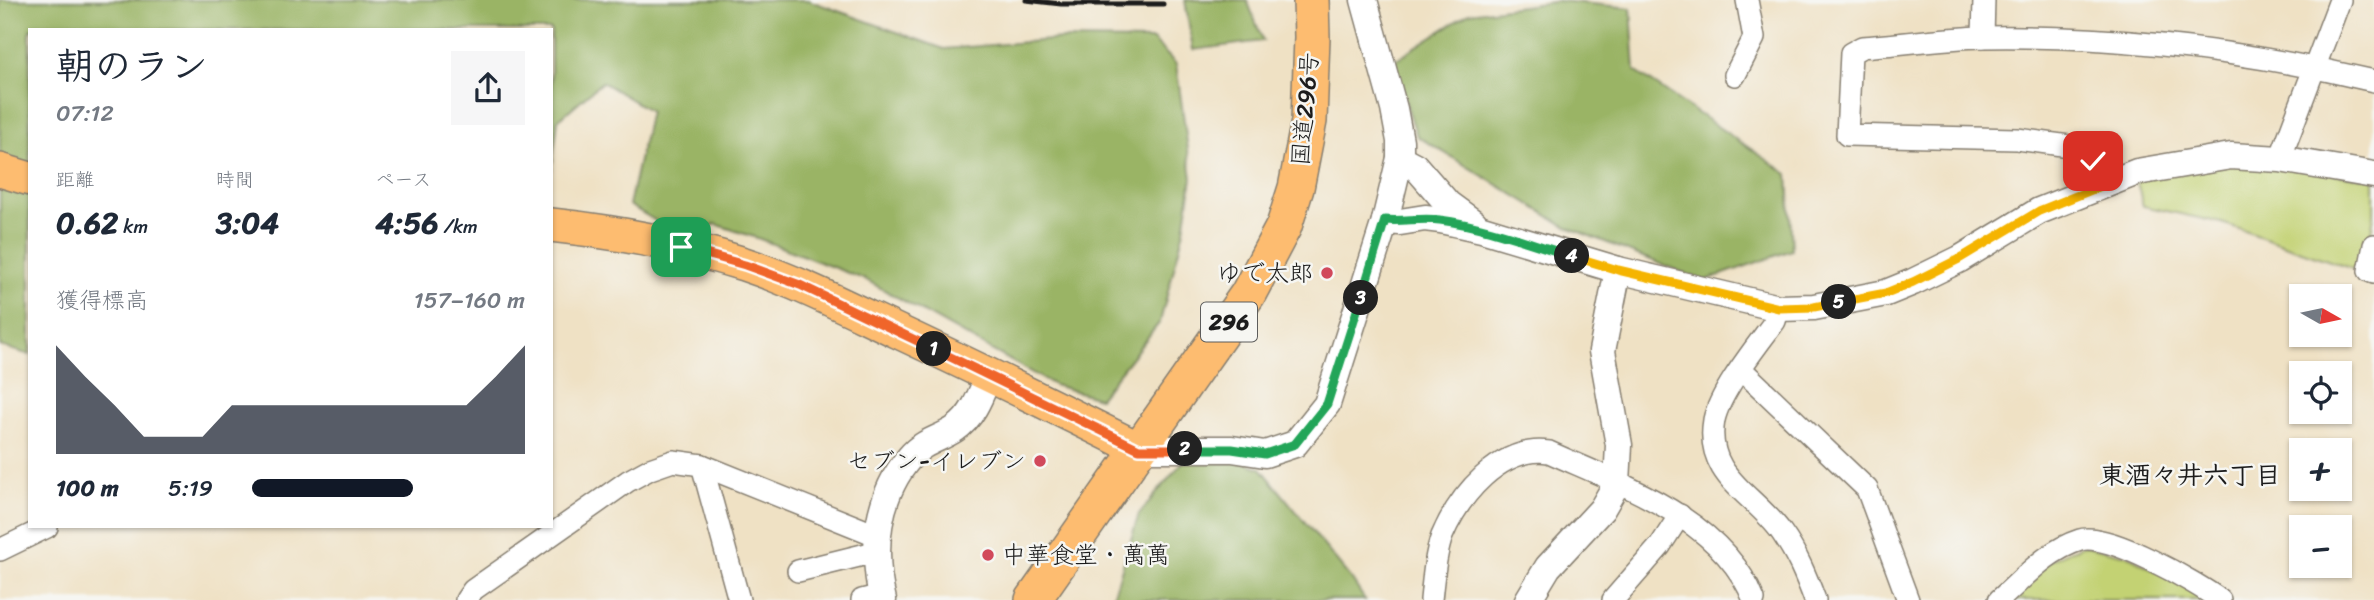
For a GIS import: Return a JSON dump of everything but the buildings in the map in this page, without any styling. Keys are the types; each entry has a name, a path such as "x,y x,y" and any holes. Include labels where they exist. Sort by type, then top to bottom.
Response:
{"highway":[{"name":"国道296号","path":"1033,600 1248,294 1284,226 1296,188 1309,121 1311,0"}],"main road":[{"path":"0,170 28,178"},
{"path":"553,225 618,232 745,265 800,285 1139,449"}],"street":[{"path":"1139,449 1232,449 1265,454 1295,444 1327,404 1385,220 1400,158 1394,108 1364,0"},
{"path":"1735,75 1754,38 1747,0"},
{"path":"1983,37 1984,0"},
{"path":"2280,159 2340,0"},
{"path":"2101,186 2093,161 2084,148 2017,139 1847,135 1852,53 1862,47 1983,37 2115,40 2315,67 2374,81"},
{"path":"1385,220 1400,222 1424,218 1482,229 1618,270 1779,308 1814,307 1895,289 1959,259 2039,211 2137,172 2231,156 2280,159 2374,175"},
{"path":"1400,158 1415,166 1448,204 1482,229"},
{"path":"2374,245 2369,271 2374,273"},
{"path":"1528,600 1548,567 1602,509 1617,483 1619,445 1602,351 1618,270"},
{"path":"1779,308 1775,321 1723,396 1714,420 1713,443 1716,461 1781,531 1801,563 1815,600"},
{"path":"1741,369 1867,489 1908,600"},
{"path":"875,598 876,543 883,510 894,482 909,457 923,445 955,429 969,416 989,375"},
{"path":"1431,600 1441,538 1459,505 1480,479 1508,460 1535,450 1549,452 1680,514 1719,546 1748,597"},
{"path":"466,600 473,590 628,481 673,461 702,465 876,543"},
{"path":"702,465 739,600"},
{"path":"1613,600 1660,546 1680,514"},
{"path":"0,550 45,528"},
{"path":"2002,599 2047,555 2083,539 2130,549 2220,600"},
{"path":"798,571 876,543"}],"green space":[{"path":"0,0 808,0 944,49 1063,39 1153,40 1176,64 1192,178 1184,230 1160,322 1099,398 1054,385 866,280 715,224 693,243 629,205 650,111 602,82 558,120 553,156 553,28 28,28 28,354 0,346"},
{"path":"1185,0 1247,0 1263,41 1193,50"},
{"path":"1561,1 1631,8 1635,71 1788,174 1792,250 1704,281 1567,227 1417,136 1392,62 1469,13"},
{"path":"2232,161 2374,179 2374,215 2364,273 2222,223 2143,206 2136,178"},
{"path":"1225,456 1261,468 1352,580 1365,600 1112,600 1139,514 1186,458"},
{"path":"2083,545 2127,555 2210,600 2010,600 2049,561"}],"railway":[{"path":"1026,0 1061,4 1163,4"}],"place":[{"name":"ゆで太郎","path":"1327,273"},
{"name":"セブン-イレブン","path":"1040,461"},
{"name":"中華食堂・萬萬","path":"988,555"}],"district":[{"name":"東酒々井六丁目","path":"2190,475"}],"route":[{"path":"681,247 745,265 800,285 1139,449 1232,449 1265,454 1295,444 1327,404 1385,220 1441,220 1482,229 1618,270 1779,308 1814,307 1886,293 1913,282 1959,259 2039,211 2101,186 2093,161"}]}
